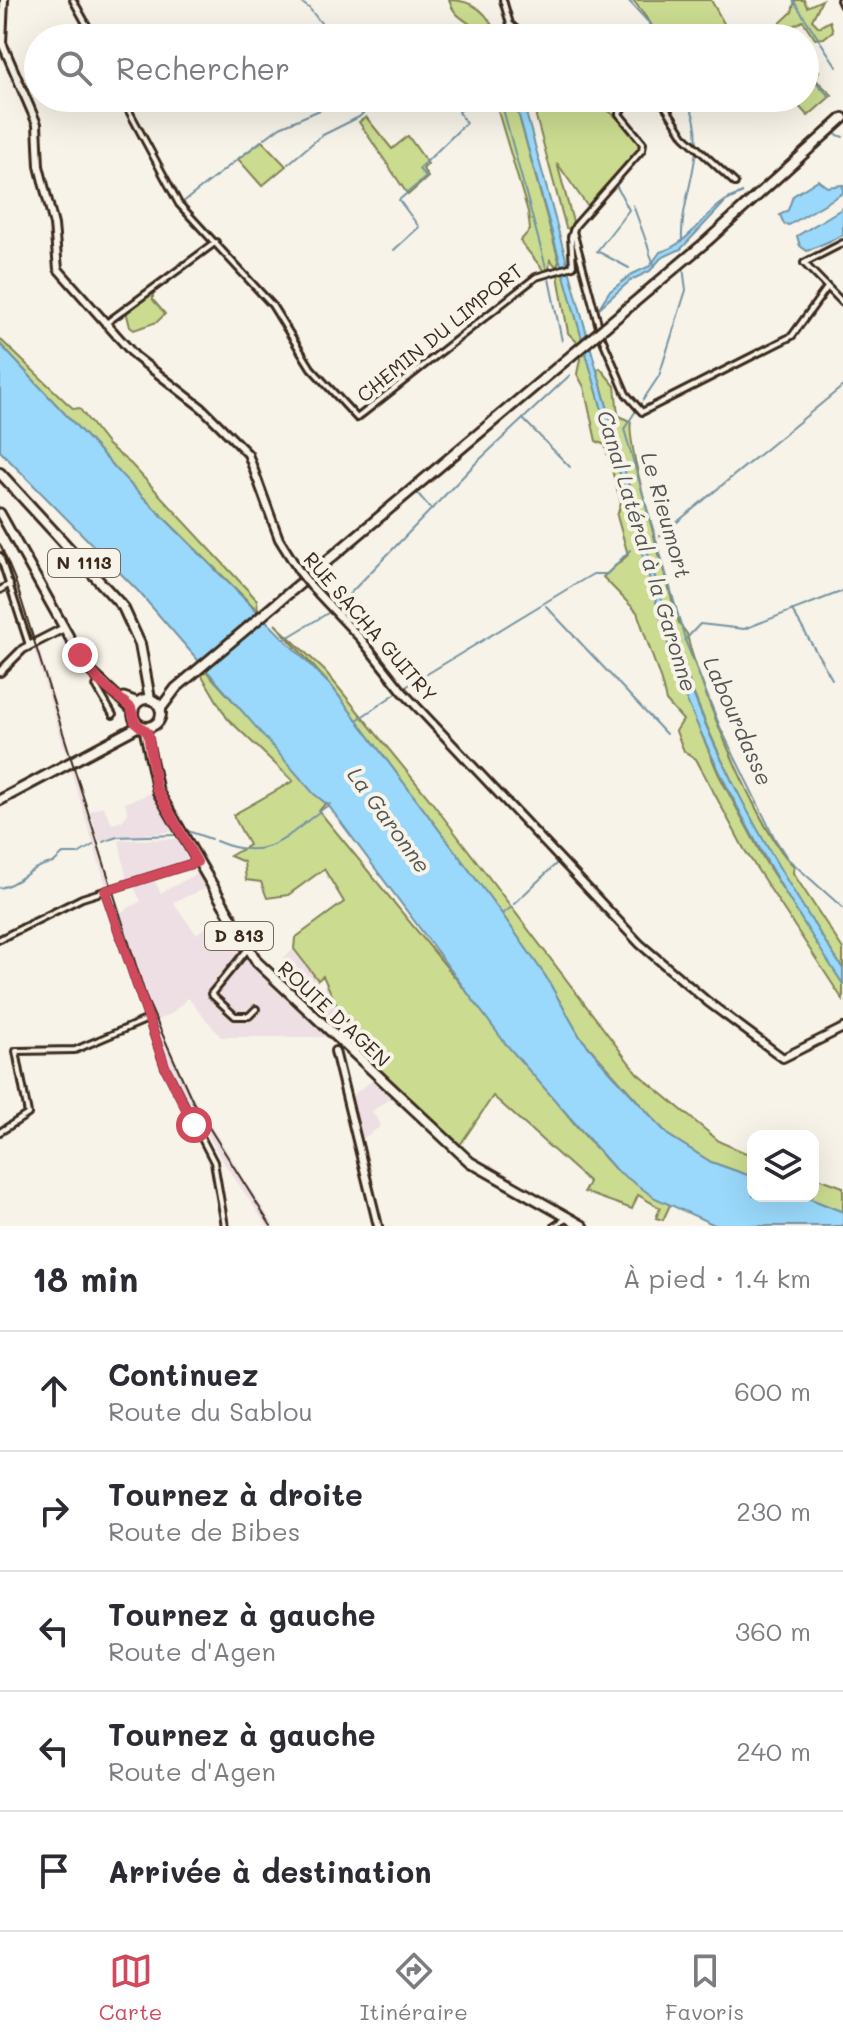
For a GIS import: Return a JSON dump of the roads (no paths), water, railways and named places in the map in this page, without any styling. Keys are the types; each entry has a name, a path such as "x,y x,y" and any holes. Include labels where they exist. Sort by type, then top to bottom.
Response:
{"main road":[{"path":"100,745 149,702 178,687 684,261 843,118"},
{"name":"N 1113","path":"0,473 120,603 136,631 149,702"},
{"path":"0,513 64,628 99,681 111,690 142,726"},
{"path":"111,690 149,702"},
{"name":"ROUTE D'AGEN","path":"149,702 161,719 155,726 152,770"},
{"path":"0,800 100,745 142,726 155,726"},
{"name":"ROUTE D'AGEN","path":"142,726 149,738 152,770 161,798 247,950 338,1049 470,1162 568,1217"},
{"name":"D 813","path":"568,1217 583,1226"}],"street":[{"name":"RUE SACHA GUITRY","path":"4,0 1,44 24,95"},
{"path":"73,0 86,24"},
{"path":"503,0 510,24"},
{"path":"840,0 843,6"},
{"name":"RUE SACHA GUITRY","path":"32,112 37,124 39,166 54,225 58,269 135,356 202,408 248,454 264,490 279,539 299,571 361,639 403,692 626,929 708,1002 783,1058 843,1028"},
{"name":"CHEMIN DU LIMPORT","path":"129,112 166,185 192,220 272,305 311,368 357,418 536,277 574,264 573,231"},
{"path":"620,112 643,143 642,150 573,231 602,338 626,394 639,409 792,336 826,289"},
{"path":"670,112 697,149 735,183"},
{"path":"105,325 216,242"},
{"path":"843,243 804,263 843,303"},
{"path":"0,556 29,645"},
{"path":"0,590 10,584"},
{"path":"0,672 29,645 64,628"},
{"path":"99,681 96,686 113,715"},
{"path":"0,939 82,898 197,862"},
{"path":"105,891 176,1091 214,1162 225,1226"},
{"path":"247,950 211,994 235,1016 249,1016 256,1009"},
{"path":"0,1132 24,1120 28,1114 16,1051 75,1050 148,1019"},
{"path":"338,1049 378,1226"},
{"path":"555,1226 568,1217"}],"water":[{"name":"Canal Latéral à la Garonne","path":"518,112 526,112 645,542 688,681 744,805 843,969 843,984 796,910 732,798 678,679"},
{"path":"818,180 827,187 843,185 843,193 789,225 784,224 780,215 788,210 793,196"},
{"path":"726,201 681,249 661,258 650,271 631,280 598,309 609,292 632,274 650,266 660,252 672,247"},
{"path":"843,208 843,235 807,251 800,246 797,236"},
{"name":"La Garonne","path":"0,344 132,486 332,687 502,914 546,977 580,1037 668,1135 711,1162 747,1175 747,1202 818,1202 843,1212 843,1226 717,1226 655,1198 615,1169 505,1043 328,805 314,794 138,591 0,451"}],"waterway":[{"path":"298,0 322,24"},
{"name":"Le Rieumort","path":"628,0 650,24"},
{"path":"793,0 809,24"},
{"path":"819,40 837,67"},
{"path":"819,85 829,96"},
{"path":"264,139 280,127 315,112"},
{"path":"288,164 321,136 365,112"},
{"path":"394,250 419,227 399,200 426,177 419,169 466,123 459,112"},
{"path":"504,112 547,271"},
{"name":"Le Rieumort","path":"682,241 696,150 692,112"},
{"path":"816,148 835,134 843,137"},
{"path":"182,203 261,141"},
{"path":"616,185 629,210 597,251 629,268"},
{"path":"633,205 650,252"},
{"path":"650,254 654,264"},
{"name":"Le Rieumort","path":"643,400 659,376 686,290 683,267"},
{"path":"548,274 562,341"},
{"path":"336,608 476,463 570,375"},
{"name":"Canal Latéral à la Garonne","path":"660,536 843,386"},
{"name":"Le Rieumort","path":"641,403 624,429 685,639"},
{"path":"523,419 570,467"},
{"path":"419,495 431,509"},
{"name":"Canal Latéral à la Garonne","path":"576,584 593,574 607,574 630,550"},
{"path":"404,688 574,585"},
{"name":"Labourdasse","path":"843,591 744,629 700,624 685,640 721,729 775,839 788,859 843,908"},
{"path":"546,606 666,734"},
{"path":"792,610 832,679"},
{"path":"285,639 328,613"},
{"path":"357,720 398,692"},
{"path":"216,841 251,849 265,847 290,835 330,804"},
{"path":"185,830 211,839"},
{"path":"103,842 117,837 176,835"},
{"path":"0,888 45,864 53,863 63,854 78,854 93,845"},
{"path":"514,904 558,862"},
{"path":"503,913 512,907"}],"railway":[{"path":"0,544 15,580 147,1000 193,1102 271,1226"}]}
